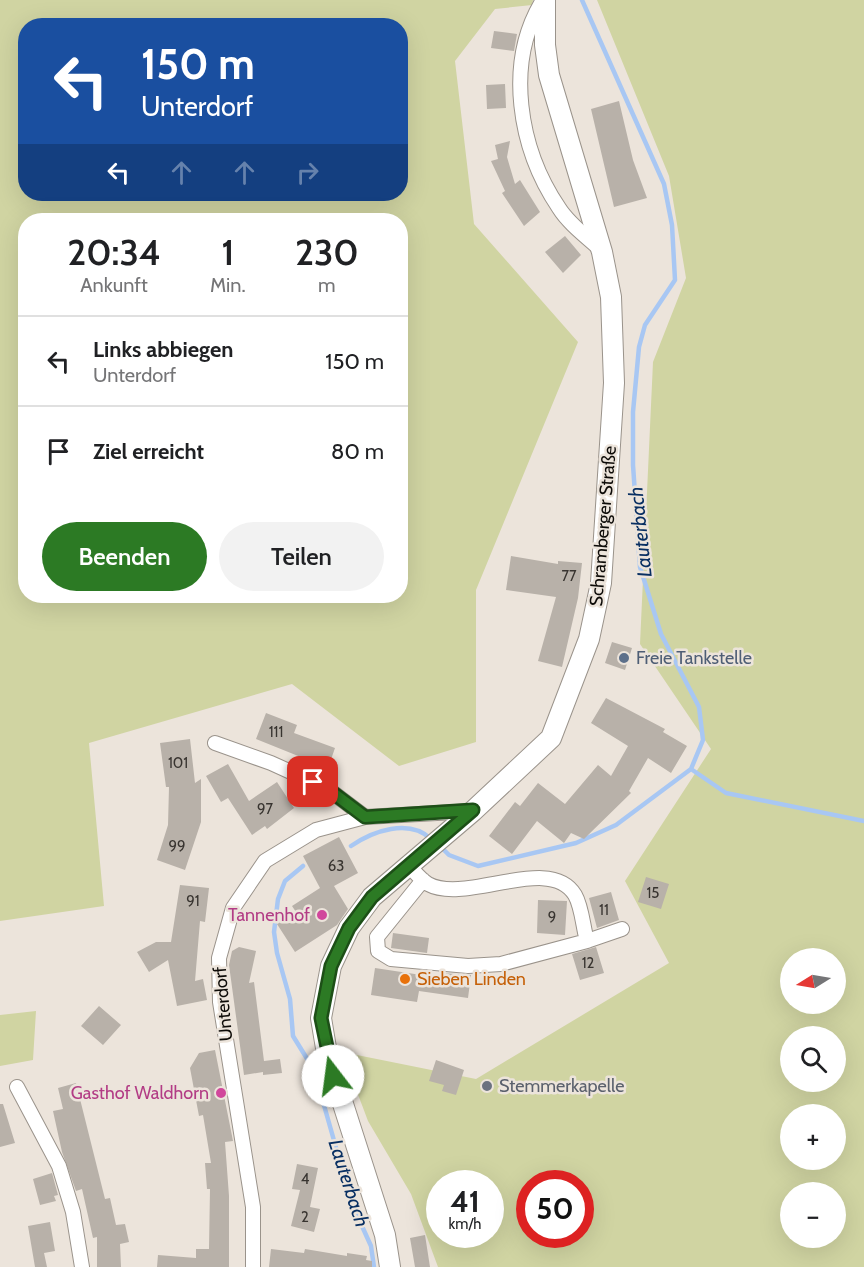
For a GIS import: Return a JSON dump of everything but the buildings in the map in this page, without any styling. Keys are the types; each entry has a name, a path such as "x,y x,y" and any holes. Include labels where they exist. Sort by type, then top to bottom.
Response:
{"main road":[{"name":"Schramberger Straße","path":"390,1267 385,1235 327,1054 321,1018 331,966 349,928 372,897 473,810 551,738 578,671 596,612 604,550 614,383 611,297 602,252 549,75 545,45 544,0"}],"street":[{"name":"Schramberger Straße","path":"544,0 528,29 522,63 521,117 537,172 560,210 602,252"},
{"path":"215,743 271,763 328,789 365,817"},
{"name":"Unterdorf","path":"253,1267 253,1207 221,1010 219,958 233,908 265,861 316,830 365,817 473,810"},
{"path":"408,865 429,885 454,891 532,878 562,883 576,895 586,941"},
{"path":"423,880 376,937 378,951 392,959 468,966 501,964 622,929"},
{"path":"18,1087 59,1166 73,1212 82,1267"}],"green space":[{"path":"0,0 533,0 532,5 495,9 455,61 474,224 578,342 476,590 476,742 399,766 292,684 89,743 104,906 0,921"},
{"path":"597,0 864,0 864,1267 438,1267 431,1248 504,1248 504,1170 426,1170 426,1235 411,1194 368,1121 342,1052 476,1079 669,963 625,881 711,749 640,644 653,362 686,278 669,176"},
{"path":"36,1011 33,1060 0,1066 0,1015"}],"waterway":[{"name":"Lauterbach","path":"440,846 449,855 478,866 576,843 616,825 691,769 703,740 699,707 661,634 640,567 633,465 633,412 639,347 645,325 675,280 672,225 664,184 582,0"},
{"path":"691,769 726,793 864,821"},
{"name":"Lauterbach","path":"351,846 380,832 402,828 412,829 431,839"},
{"name":"Lauterbach","path":"303,866 285,881 278,899 274,932 277,953 290,999 293,1036 314,1070 352,1204 371,1246 374,1267"}],"place":[{"name":"Freie Tankstelle","path":"624,658"},
{"name":"Tannenhof","path":"322,915"},
{"name":"Sieben Linden","path":"405,979"},
{"name":"Stemmerkapelle","path":"487,1086"},
{"name":"Gasthof Waldhorn","path":"221,1093"}],"route":[{"path":"313,782 328,789 365,817 473,810 372,897 349,928 331,966 321,1018 333,1076"}]}
